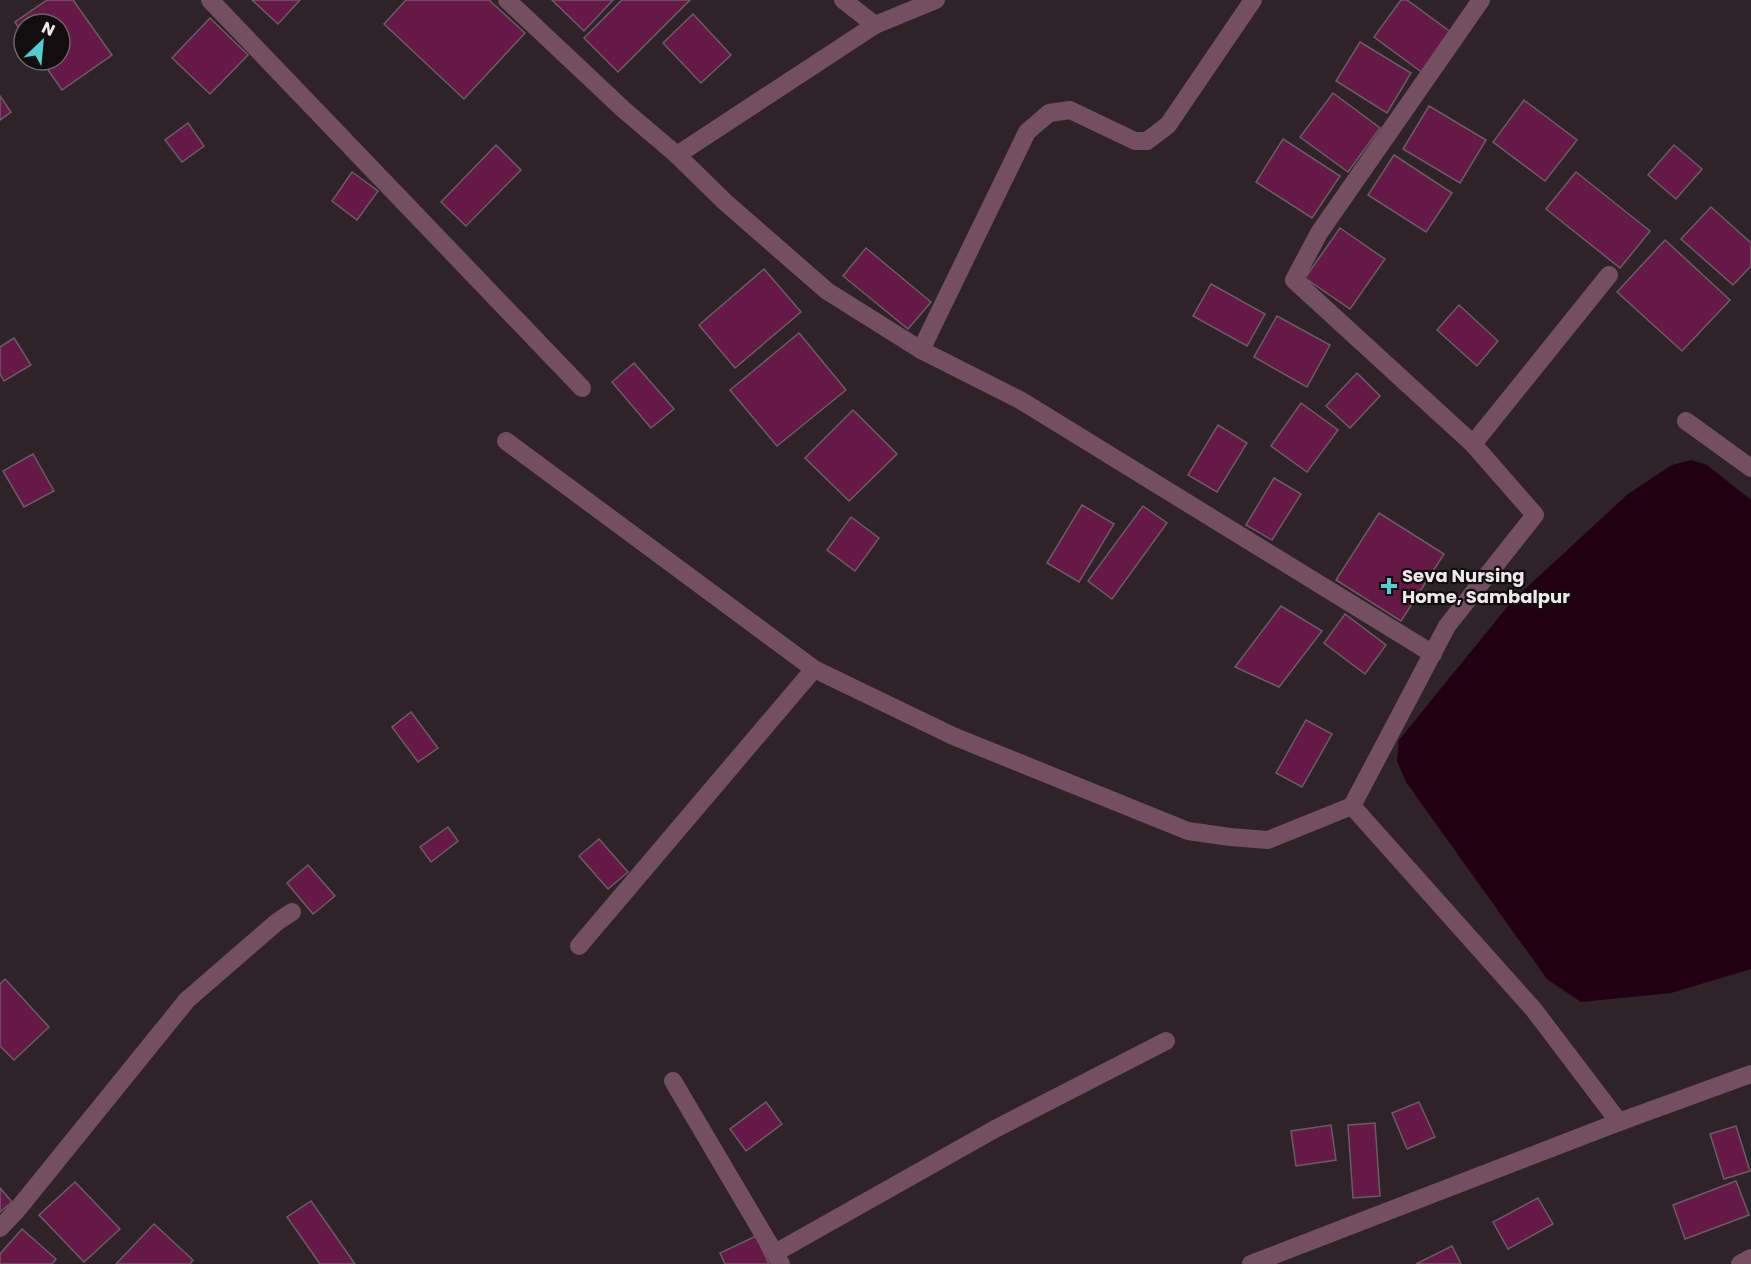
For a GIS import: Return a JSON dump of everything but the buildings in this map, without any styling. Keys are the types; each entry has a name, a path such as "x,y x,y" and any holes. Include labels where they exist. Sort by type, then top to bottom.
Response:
{"street":[{"path":"210,0 582,388"},
{"path":"507,0 725,202 827,291 921,350 1020,399 1433,654"},
{"path":"843,0 875,25"},
{"path":"682,160 875,25 936,0"},
{"path":"921,350 1027,132 1049,113 1070,110 1136,141 1147,141 1168,125 1253,0"},
{"path":"506,441 814,669 953,736 1188,831 1268,840 1352,806 1447,626 1535,515 1473,444 1294,280 1319,233 1481,0"},
{"path":"1473,444 1609,274"},
{"path":"1686,421 1751,468"},
{"path":"579,946 814,669"},
{"path":"1352,806 1534,1010 1619,1122"},
{"path":"0,1228 187,1000 277,922 292,912"},
{"path":"673,1081 778,1258 995,1129 1166,1041"},
{"path":"1251,1264 1619,1122 1751,1074"},
{"path":"1740,1264 1751,1258"}],"shaded area":[{"path":"1691,460 1707,465 1751,500 1751,969 1671,993 1581,1002 1547,979 1406,782 1397,761 1399,740 1512,601 1628,494 1672,465"}],"place":[{"name":"Seva Nursing Home, Sambalpur","path":"1389,586"}]}
